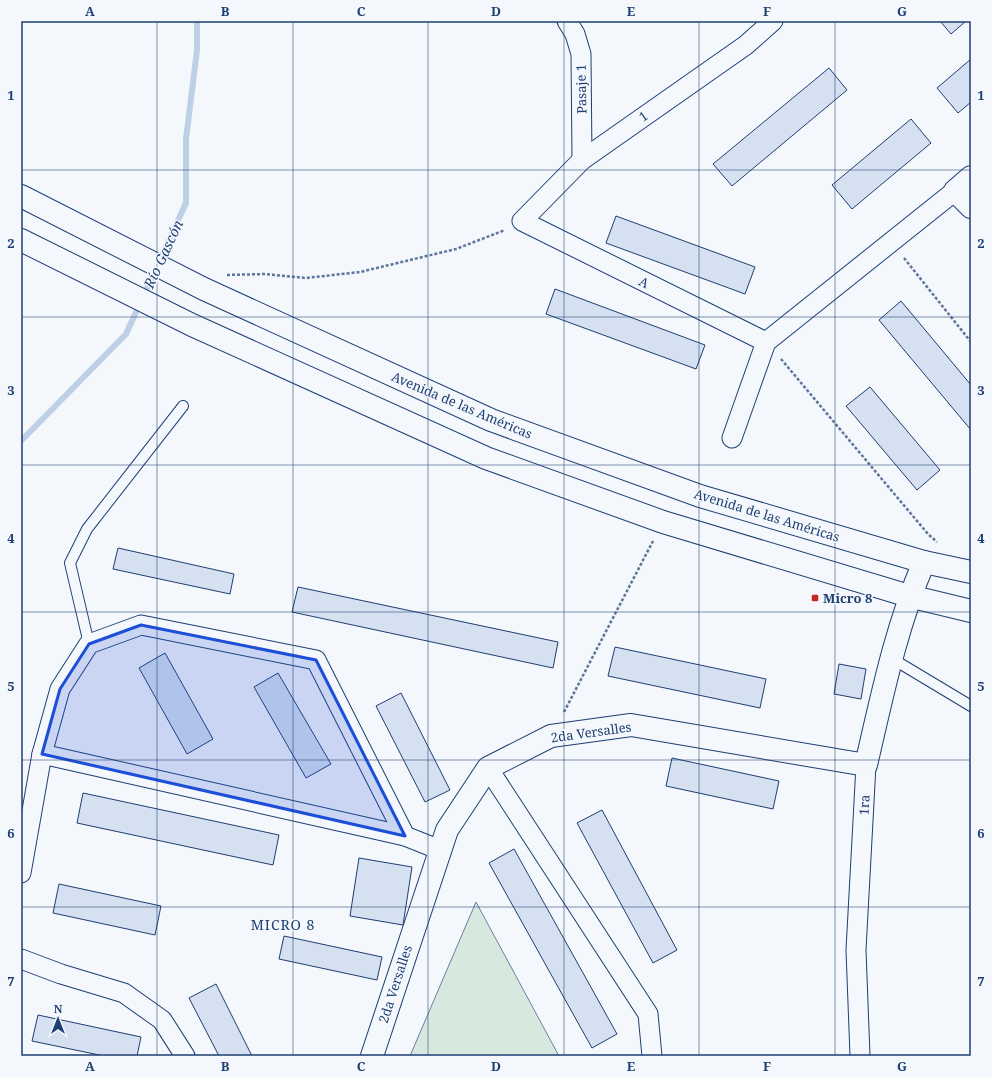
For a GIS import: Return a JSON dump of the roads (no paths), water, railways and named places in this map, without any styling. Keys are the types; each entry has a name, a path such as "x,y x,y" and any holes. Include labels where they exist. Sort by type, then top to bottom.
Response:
{"main road":[{"path":"963,184 971,207"},
{"name":"Avenida de las Américas","path":"21,196 204,289 491,420 700,496 924,562 971,572"},
{"path":"21,240 192,325 486,458 663,522 909,596 971,611"},
{"name":"1ra","path":"866,765 891,658 909,596 924,562"},
{"name":"2da Versalles","path":"372,1056 447,830 488,768 551,736 631,725 866,765"}],"street":[{"name":"Pasaje 1","path":"567,21 575,34 580,54 582,160"},
{"name":"1","path":"522,221 582,160 746,45 773,21"},
{"path":"732,438 766,342 963,184"},
{"name":"A","path":"522,221 766,342"},
{"path":"21,873 42,754 60,688 89,644 141,625 316,660 405,836"},
{"path":"42,754 405,836 440,850"},
{"name":"1ra","path":"860,1056 856,950 866,765"},
{"path":"488,768 648,1014 652,1056"},
{"path":"21,959 61,974 124,993 162,1020 185,1056"}],"lane":[{"path":"89,644 70,563 87,529 183,406"},
{"path":"891,658 971,706"}],"waterway":[{"name":"Río Gascón","path":"21,441 126,334 186,203 186,139 197,50 197,21"}],"place":[{"name":"Micro 8","path":"815,598"}],"district":[{"name":"MICRO 8","path":"283,924"}]}
